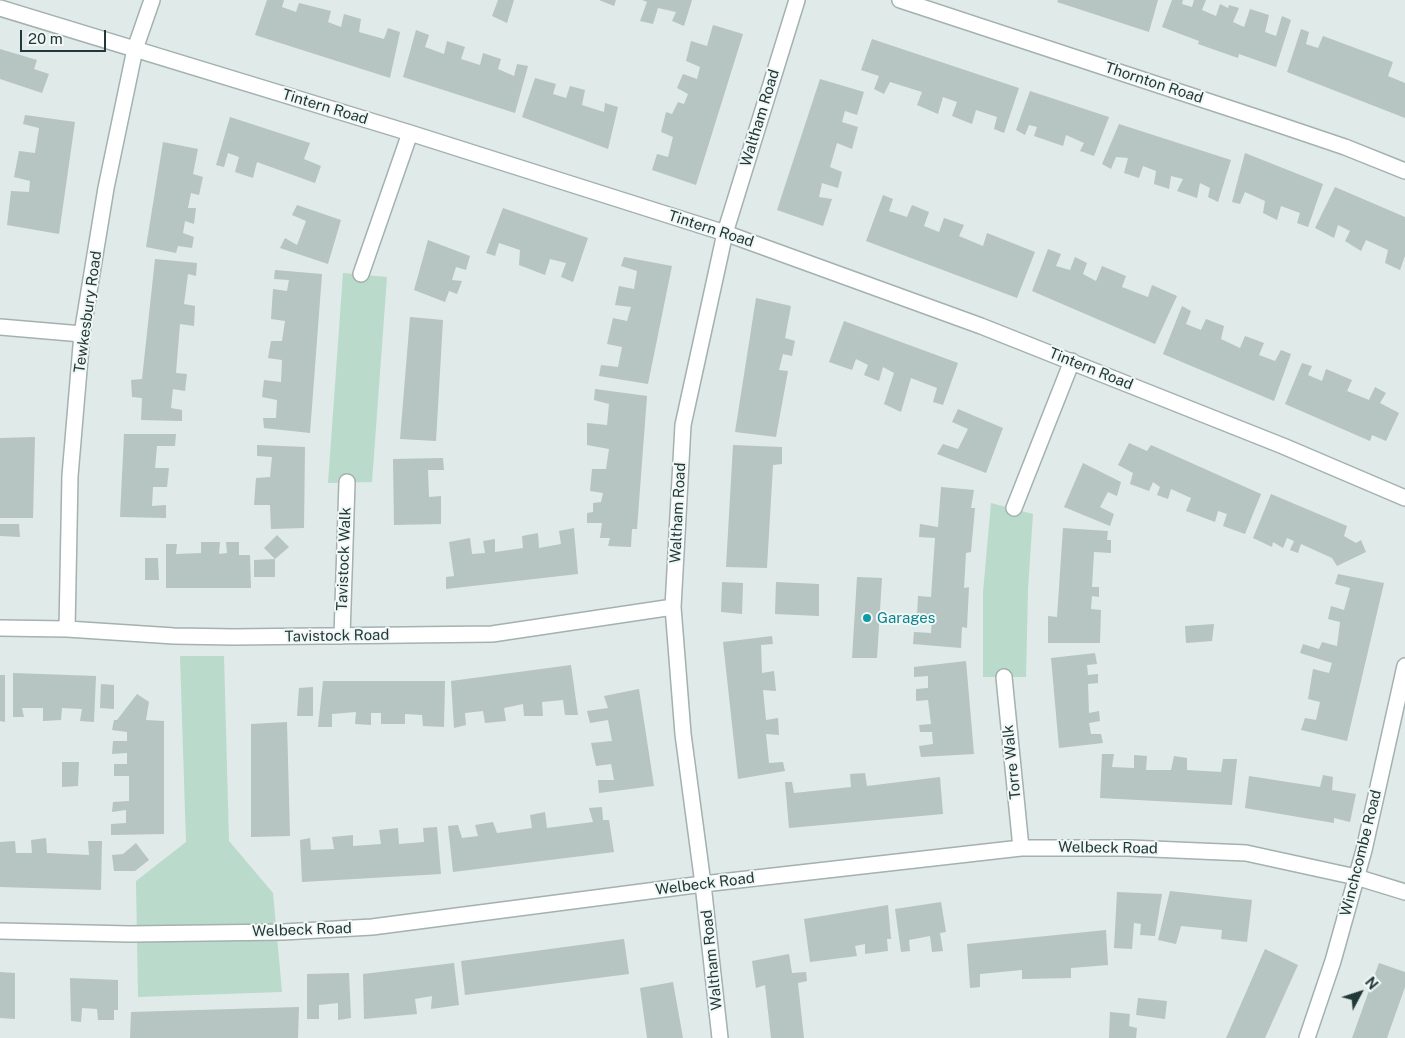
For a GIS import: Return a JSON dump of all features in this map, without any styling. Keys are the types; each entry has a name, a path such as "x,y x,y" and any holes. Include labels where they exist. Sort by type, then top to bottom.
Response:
{"street":[{"name":"Tewkesbury Road","path":"67,629 70,476 82,334 106,188 135,49 152,0"},
{"name":"Waltham Road","path":"720,1038 703,884 683,734 672,607 683,425 725,233 797,0"},
{"name":"Thornton Road","path":"900,0 1271,122 1344,147 1405,171"},
{"name":"Tintern Road","path":"0,8 410,133 725,233 1072,361 1283,446 1405,498"},
{"path":"361,274 410,133"},
{"path":"0,327 82,334"},
{"path":"1014,508 1072,361"},
{"name":"Tavistock Walk","path":"342,636 347,482"},
{"name":"Tavistock Road","path":"0,628 67,629 174,636 492,634 672,607"},
{"name":"Winchcombe Road","path":"1307,1038 1333,961 1364,850 1405,666"},
{"name":"Torre Walk","path":"1004,677 1021,848"},
{"name":"Welbeck Road","path":"0,931 283,932 372,927 703,884 1021,848 1129,848 1246,853 1356,877 1405,892"}],"green space":[{"path":"343,273 387,277 372,482 328,483"},
{"path":"991,503 1033,514 1028,589 1026,677 983,677 983,592"},
{"path":"180,656 224,656 229,841 273,893 282,992 138,997 136,881 186,842"}],"building":[{"path":"267,0 284,0 282,7 296,12 299,3 331,11 328,22 341,27 344,14 361,19 359,32 384,39 388,28 400,32 390,78 255,35"},
{"path":"498,0 514,0 507,23 492,16"},
{"path":"599,0 616,0 614,6"},
{"path":"642,0 692,0 684,26 672,21 676,12 658,8 653,24 640,21 647,2"},
{"path":"1058,0 1158,0 1149,32 1057,2"},
{"path":"1172,0 1183,0 1182,4 1192,7 1194,0 1206,0 1202,10 1216,16 1220,4 1228,8 1229,5 1239,8 1233,22 1244,27 1250,9 1269,15 1265,32 1276,36 1282,16 1291,20 1276,67 1239,54 1238,58 1198,44 1199,41 1162,27"},
{"path":"713,25 743,34 696,185 652,170 657,154 668,157 673,137 661,132 666,112 672,114 678,102 684,104 688,94 677,88 683,74 697,79 700,67 686,61 691,41 707,46"},
{"path":"1301,29 1309,32 1306,44 1318,48 1323,36 1393,62 1388,76 1405,83 1405,118 1287,72"},
{"path":"416,30 429,35 425,47 444,54 447,41 465,47 461,59 480,65 483,53 501,59 498,69 514,76 517,64 528,66 515,113 403,77"},
{"path":"872,39 1019,88 1004,133 994,129 997,117 976,110 972,124 952,116 957,102 943,97 938,114 917,105 922,92 890,82 884,94 874,89 879,76 861,70"},
{"path":"0,49 37,60 34,69 49,74 42,93 0,79"},
{"path":"535,78 556,84 553,94 566,98 570,86 585,90 582,105 604,112 605,103 618,107 608,149 522,117"},
{"path":"820,79 864,92 857,115 845,111 842,122 858,127 852,149 837,143 830,167 842,172 838,188 822,183 819,197 832,199 823,226 777,210"},
{"path":"1030,91 1109,117 1094,156 1080,151 1084,143 1066,135 1063,146 1034,136 1037,127 1029,125 1025,135 1016,130"},
{"path":"25,115 75,122 59,234 7,225 11,191 29,192 30,181 14,177 19,151 35,153 39,128 23,124"},
{"path":"230,117 310,143 304,159 321,166 315,183 257,162 253,178 235,172 239,157 228,153 224,167 216,165"},
{"path":"1119,124 1231,160 1218,202 1208,197 1210,188 1200,183 1197,198 1177,191 1183,179 1171,176 1169,189 1154,184 1156,171 1143,166 1139,178 1124,173 1128,158 1116,157 1111,169 1102,164"},
{"path":"163,142 198,149 193,174 203,177 199,195 191,193 188,208 196,208 194,224 185,221 183,233 194,237 192,248 178,246 176,253 146,247"},
{"path":"1245,153 1323,184 1308,227 1297,223 1300,213 1281,206 1277,220 1263,213 1265,201 1245,192 1240,204 1232,202"},
{"path":"1335,187 1405,217 1405,256 1400,270 1385,263 1388,250 1366,240 1361,251 1345,241 1350,231 1338,225 1334,238 1315,228"},
{"path":"883,195 893,199 889,211 907,217 912,205 929,212 924,226 939,232 944,218 964,225 959,236 983,246 987,233 1035,252 1017,298 866,241"},
{"path":"297,205 341,220 328,264 280,248 285,238 297,245 306,221 292,215"},
{"path":"503,208 588,238 573,282 561,277 566,263 550,259 545,275 519,265 520,250 499,243 495,256 486,253"},
{"path":"428,240 470,256 466,270 456,267 452,280 462,281 457,294 449,291 445,302 414,290"},
{"path":"1048,249 1061,254 1056,266 1070,270 1075,257 1087,263 1083,274 1096,281 1102,266 1126,276 1122,287 1148,297 1152,285 1177,296 1155,344 1032,291"},
{"path":"624,257 672,266 648,384 599,376 601,365 618,367 622,347 607,344 613,318 627,321 631,307 615,305 619,286 634,289 637,271 621,266"},
{"path":"155,259 197,263 196,276 188,274 184,304 195,306 194,326 180,324 176,373 187,374 185,391 173,389 171,408 182,410 182,421 141,420 142,398 132,397 131,380 142,379"},
{"path":"275,270 322,274 310,433 264,428 263,418 276,418 277,400 262,397 264,380 281,382 282,360 268,358 271,341 282,341 285,321 271,319 273,289 287,291 289,280 274,279"},
{"path":"756,298 791,306 785,338 795,341 792,356 783,354 779,370 788,371 776,437 735,432"},
{"path":"1182,306 1191,311 1186,324 1201,330 1206,319 1224,326 1221,339 1240,348 1245,336 1264,343 1259,355 1275,361 1281,350 1291,354 1274,401 1163,354"},
{"path":"410,317 443,320 436,441 400,439"},
{"path":"844,321 958,363 943,405 933,402 937,388 911,378 901,412 884,404 894,373 883,367 879,381 864,375 868,365 856,359 852,370 829,362"},
{"path":"1302,363 1312,366 1308,375 1322,381 1326,369 1352,380 1347,391 1369,400 1375,387 1386,393 1380,403 1399,413 1386,441 1372,435 1370,441 1285,404"},
{"path":"595,389 647,396 637,529 632,529 631,547 608,546 610,538 600,538 602,523 587,523 587,513 593,512 593,503 601,502 603,493 590,491 592,469 606,469 609,449 587,445 587,423 607,425 609,404 594,400"},
{"path":"958,409 1003,428 986,473 937,454 943,444 958,449 968,429 952,422"},
{"path":"124,434 176,434 175,446 157,446 155,468 169,468 167,487 153,487 152,506 166,505 166,518 120,517"},
{"path":"35,437 33,518 0,518 0,438"},
{"path":"1129,443 1147,451 1151,445 1261,494 1245,534 1223,526 1227,514 1218,511 1215,522 1186,511 1191,498 1171,489 1168,499 1157,495 1160,487 1153,482 1149,491 1130,484 1133,473 1118,465"},
{"path":"257,445 305,447 304,528 271,529 270,505 254,505 256,478 270,477 272,457 257,456"},
{"path":"733,445 782,447 782,464 773,465 767,568 726,567"},
{"path":"443,458 444,470 428,470 429,497 441,496 441,524 394,525 393,459"},
{"path":"1083,463 1121,482 1117,496 1108,492 1100,507 1114,514 1110,526 1064,507"},
{"path":"941,487 974,490 971,508 975,508 971,552 966,553 964,588 969,587 967,628 962,627 961,648 913,644 914,632 931,633 932,615 917,616 918,596 931,597 935,538 919,537 920,524 938,527"},
{"path":"1271,494 1347,526 1344,536 1356,543 1361,540 1366,552 1337,566 1332,558 1301,544 1298,553 1290,550 1294,541 1287,538 1283,548 1273,542 1272,547 1253,538"},
{"path":"0,524 19,524 20,537 0,536"},
{"path":"574,528 578,574 446,589 446,577 454,576 449,542 470,538 472,554 485,553 483,541 495,539 495,552 523,548 522,536 538,533 539,548 561,544 559,531"},
{"path":"1063,528 1108,531 1107,540 1111,540 1111,553 1094,552 1092,587 1099,587 1099,597 1092,596 1091,609 1101,610 1100,643 1048,643 1048,616 1057,617"},
{"path":"277,535 289,547 275,559 264,548"},
{"path":"201,542 220,542 219,554 227,553 226,542 239,542 239,555 250,555 251,588 166,588 166,544 177,544 176,554 201,553"},
{"path":"145,558 158,558 159,580 145,580"},
{"path":"275,559 275,577 254,577 254,560"},
{"path":"1338,574 1384,583 1347,741 1301,730 1305,718 1316,720 1320,702 1308,699 1313,669 1329,673 1332,663 1300,653 1303,644 1319,649 1322,642 1337,646 1340,622 1328,619 1331,606 1344,610 1350,588 1335,584"},
{"name":"Garages","path":"857,577 882,578 877,658 852,658"},
{"path":"722,582 743,583 742,614 721,612"},
{"path":"776,582 819,584 819,616 775,614"},
{"path":"1214,624 1212,641 1186,643 1185,626"},
{"path":"772,636 773,644 761,645 762,673 774,671 776,691 763,690 766,720 778,718 779,735 766,734 769,763 783,762 785,771 738,779 723,642"},
{"path":"1095,653 1097,664 1087,665 1088,675 1098,674 1098,683 1088,684 1089,713 1099,711 1100,721 1089,723 1091,734 1101,734 1103,743 1059,748 1051,658"},
{"path":"966,661 974,754 921,757 919,746 933,744 932,732 920,732 919,725 931,724 928,700 916,701 916,689 928,688 928,676 914,677 914,667"},
{"path":"571,665 578,715 565,715 563,700 542,702 543,716 524,716 523,704 504,708 506,721 485,723 483,711 465,713 466,725 454,728 451,681"},
{"path":"13,673 96,676 94,722 80,721 82,709 62,708 61,720 43,721 43,708 22,708 24,717 13,717"},
{"path":"0,675 5,675 5,722 0,721"},
{"path":"323,681 445,681 444,727 423,726 422,715 405,714 405,724 381,724 381,713 371,713 371,725 355,724 356,712 332,714 332,727 318,727"},
{"path":"101,684 114,685 114,709 100,708"},
{"path":"313,687 313,716 297,716 299,688"},
{"path":"639,689 654,786 599,793 598,780 614,780 611,764 596,766 591,743 612,741 608,720 590,723 587,711 608,708 604,696"},
{"path":"137,694 149,702 146,720 164,721 164,834 111,835 111,824 126,823 126,810 112,812 113,802 129,801 129,776 114,776 114,764 127,764 127,753 112,754 113,741 127,741 127,732 112,730 114,720 117,720"},
{"path":"287,722 290,836 251,837 251,724"},
{"path":"1102,754 1114,754 1112,767 1134,768 1134,755 1147,756 1146,770 1171,770 1174,756 1187,758 1187,770 1221,772 1223,759 1237,759 1232,805 1100,798"},
{"path":"62,762 79,762 78,786 62,787"},
{"path":"865,773 867,786 940,777 943,814 789,828 785,782 792,782 794,793 851,787 850,774"},
{"path":"1323,775 1333,777 1332,790 1356,794 1350,822 1334,818 1334,823 1245,808 1249,776 1320,787"},
{"path":"602,807 603,820 609,820 614,852 453,872 448,826 458,825 462,838 478,836 475,825 493,822 497,833 532,828 530,815 545,812 547,828 593,822 589,808"},
{"path":"437,827 441,874 302,882 300,840 310,838 311,850 334,849 332,837 353,835 353,846 381,844 379,830 398,828 399,844 424,842 423,828"},
{"path":"46,838 47,853 89,855 88,841 102,841 101,890 0,887 0,842 15,841 16,853 32,853 31,840"},
{"path":"136,843 149,860 135,871 114,871 112,855 123,854"},
{"path":"1170,891 1252,900 1247,942 1221,939 1222,930 1181,926 1176,944 1158,940"},
{"path":"1117,892 1162,894 1155,936 1140,935 1141,924 1134,923 1132,949 1114,948"},
{"path":"941,902 946,932 940,933 943,951 932,952 930,936 909,940 910,951 901,952 895,909"},
{"path":"888,905 891,939 887,939 888,951 865,954 865,944 855,946 857,956 810,962 804,919"},
{"path":"1106,930 1108,965 1071,968 1071,978 1022,979 1022,970 980,974 980,987 970,988 967,944"},
{"path":"624,939 629,974 465,995 461,961"},
{"path":"1265,949 1298,965 1265,1038 1226,1038"},
{"path":"789,954 792,973 806,972 807,981 798,983 804,1038 771,1038 765,985 756,988 752,961"},
{"path":"454,963 459,1005 431,1009 432,996 415,999 417,1014 364,1019 363,974"},
{"path":"1379,963 1405,972 1405,987 1387,1038 1352,1038"},
{"path":"0,972 15,973 15,1019 0,1018"},
{"path":"349,973 351,1018 338,1020 338,1003 319,1005 319,1019 307,1019 307,974"},
{"path":"70,978 118,980 118,1010 114,1010 114,1020 98,1020 97,1009 82,1008 81,1022 71,1021"},
{"path":"673,982 683,1038 647,1038 640,988"},
{"path":"1138,998 1167,1001 1165,1019 1136,1015"},
{"path":"299,1007 298,1038 130,1038 131,1012"},
{"path":"1110,1012 1130,1014 1129,1026 1137,1028 1136,1038 1109,1038"}],"place":[{"name":"Garages","path":"867,618"}]}
